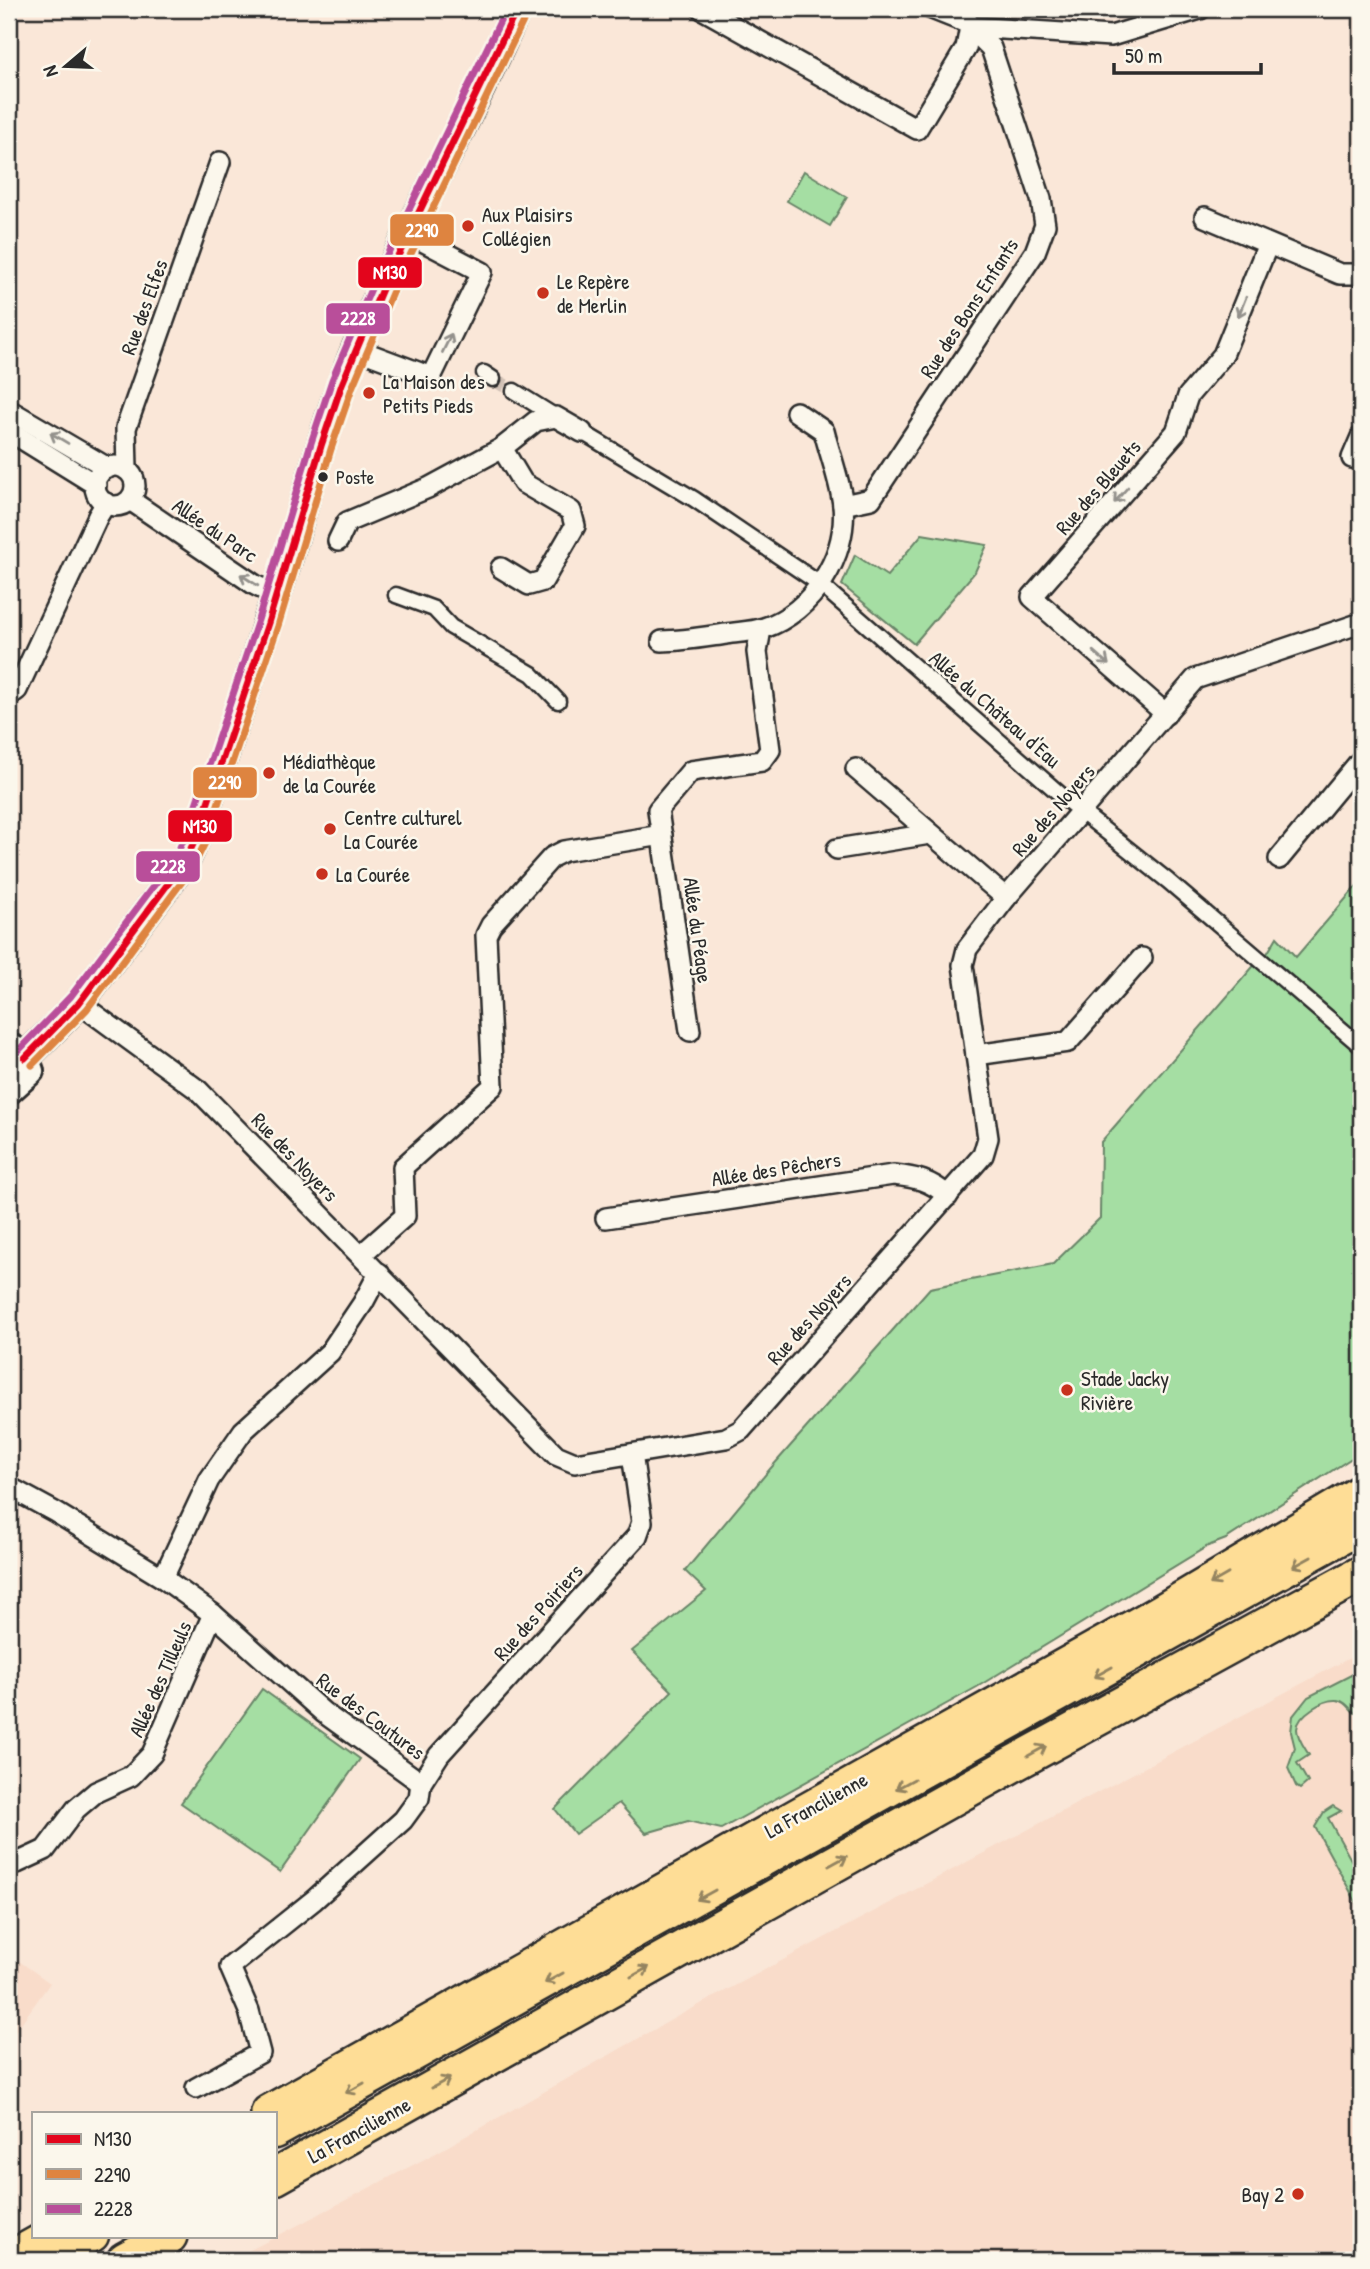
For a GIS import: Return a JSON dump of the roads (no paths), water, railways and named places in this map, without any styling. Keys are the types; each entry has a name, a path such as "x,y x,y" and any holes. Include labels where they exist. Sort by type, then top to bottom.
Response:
{"highway":[{"name":"La Francilienne","path":"271,2112 1149,1620 1361,1493"},
{"name":"La Francilienne","path":"276,2176 999,1771 1361,1574"},
{"path":"9,2260 48,2238"},
{"path":"125,2260 165,2238"}],"main road":[{"path":"13,1068 79,1003 185,860 196,838 275,595 323,434 374,304 517,9"},
{"path":"276,2132 1361,1528"},
{"path":"50,2260 89,2238"}],"street":[{"path":"702,9 917,129 965,48 970,27"},
{"path":"925,9 970,27 1111,36 1200,9"},
{"name":"Rue des Bons Enfants","path":"843,505 871,499 1035,252 1045,225 1041,199 991,48 970,27 962,9"},
{"name":"Rue des Elfes","path":"118,469 126,428 220,162"},
{"path":"1205,217 1340,274 1361,274"},
{"path":"356,349 431,377 482,272 409,234"},
{"name":"Rue des Bleuets","path":"1166,715 1032,597 1176,432 1188,396 1223,355 1268,244"},
{"path":"514,391 582,432"},
{"path":"9,410 118,469 135,481 130,500 119,505 106,503 98,495 96,485 100,474 118,469"},
{"path":"662,641 761,629 782,621 802,605 820,584 834,561 841,535 843,505 824,431 796,412"},
{"path":"338,541 346,522 428,488 502,448 536,421 556,417"},
{"path":"9,431 96,485"},
{"name":"Allée du Château d'Eau","path":"582,432 694,499 820,584 1082,812 1168,881 1361,1046"},
{"path":"1352,458 1361,437"},
{"path":"501,568 529,585 543,581 575,526 571,510 523,483 502,448"},
{"name":"Allée du Parc","path":"130,500 275,595"},
{"path":"9,696 17,690 106,503"},
{"path":"396,595 434,609 451,627 532,674 558,701"},
{"name":"Rue des Noyers","path":"79,1003 198,1090 556,1455 575,1463 726,1438 741,1430 983,1156 988,1138 963,965 967,949 1006,898 1195,679 1361,623"},
{"path":"361,1255 405,1216 403,1167 493,1086 486,935 491,925 552,857 564,851 662,835 658,810 691,771 762,761 771,750 757,652 761,629"},
{"path":"1279,859 1361,760"},
{"path":"856,769 1006,898"},
{"path":"837,849 930,834"},
{"name":"Allée du Péage","path":"662,835 690,1031"},
{"path":"976,1055 1068,1042 1142,958"},
{"name":"Allée des Pêchers","path":"606,1218 893,1175 916,1177 935,1185 948,1196"},
{"path":"163,1578 209,1480 243,1431 330,1352 363,1303 379,1273"},
{"name":"Rue des Poiriers","path":"421,1783 439,1755 637,1536 642,1522 632,1454"},
{"name":"Rue des Coutures","path":"9,1487 163,1578 213,1614 324,1713 421,1783 419,1798 403,1820 314,1900 230,1967 249,2011 260,2053 196,2088"},
{"name":"Allée des Tilleuls","path":"18,1863 45,1850 76,1809 96,1793 131,1776 152,1754 213,1614"}],"tunnel":[{"path":"493,379 514,391"}],"place":[{"name":"Aux Plaisirs Collégien","path":"468,226"},
{"name":"Le Repère de Merlin","path":"543,293"},
{"name":"La Maison des Petits Pieds","path":"369,393"},
{"name":"Poste","path":"323,477"},
{"name":"Médiathèque de la Courée","path":"269,773"},
{"name":"Centre culturel La Courée","path":"330,829"},
{"name":"La Courée","path":"322,874"},
{"name":"Stade Jacky Rivière","path":"1067,1390"},
{"name":"Bay 2","path":"1298,2194"}]}
